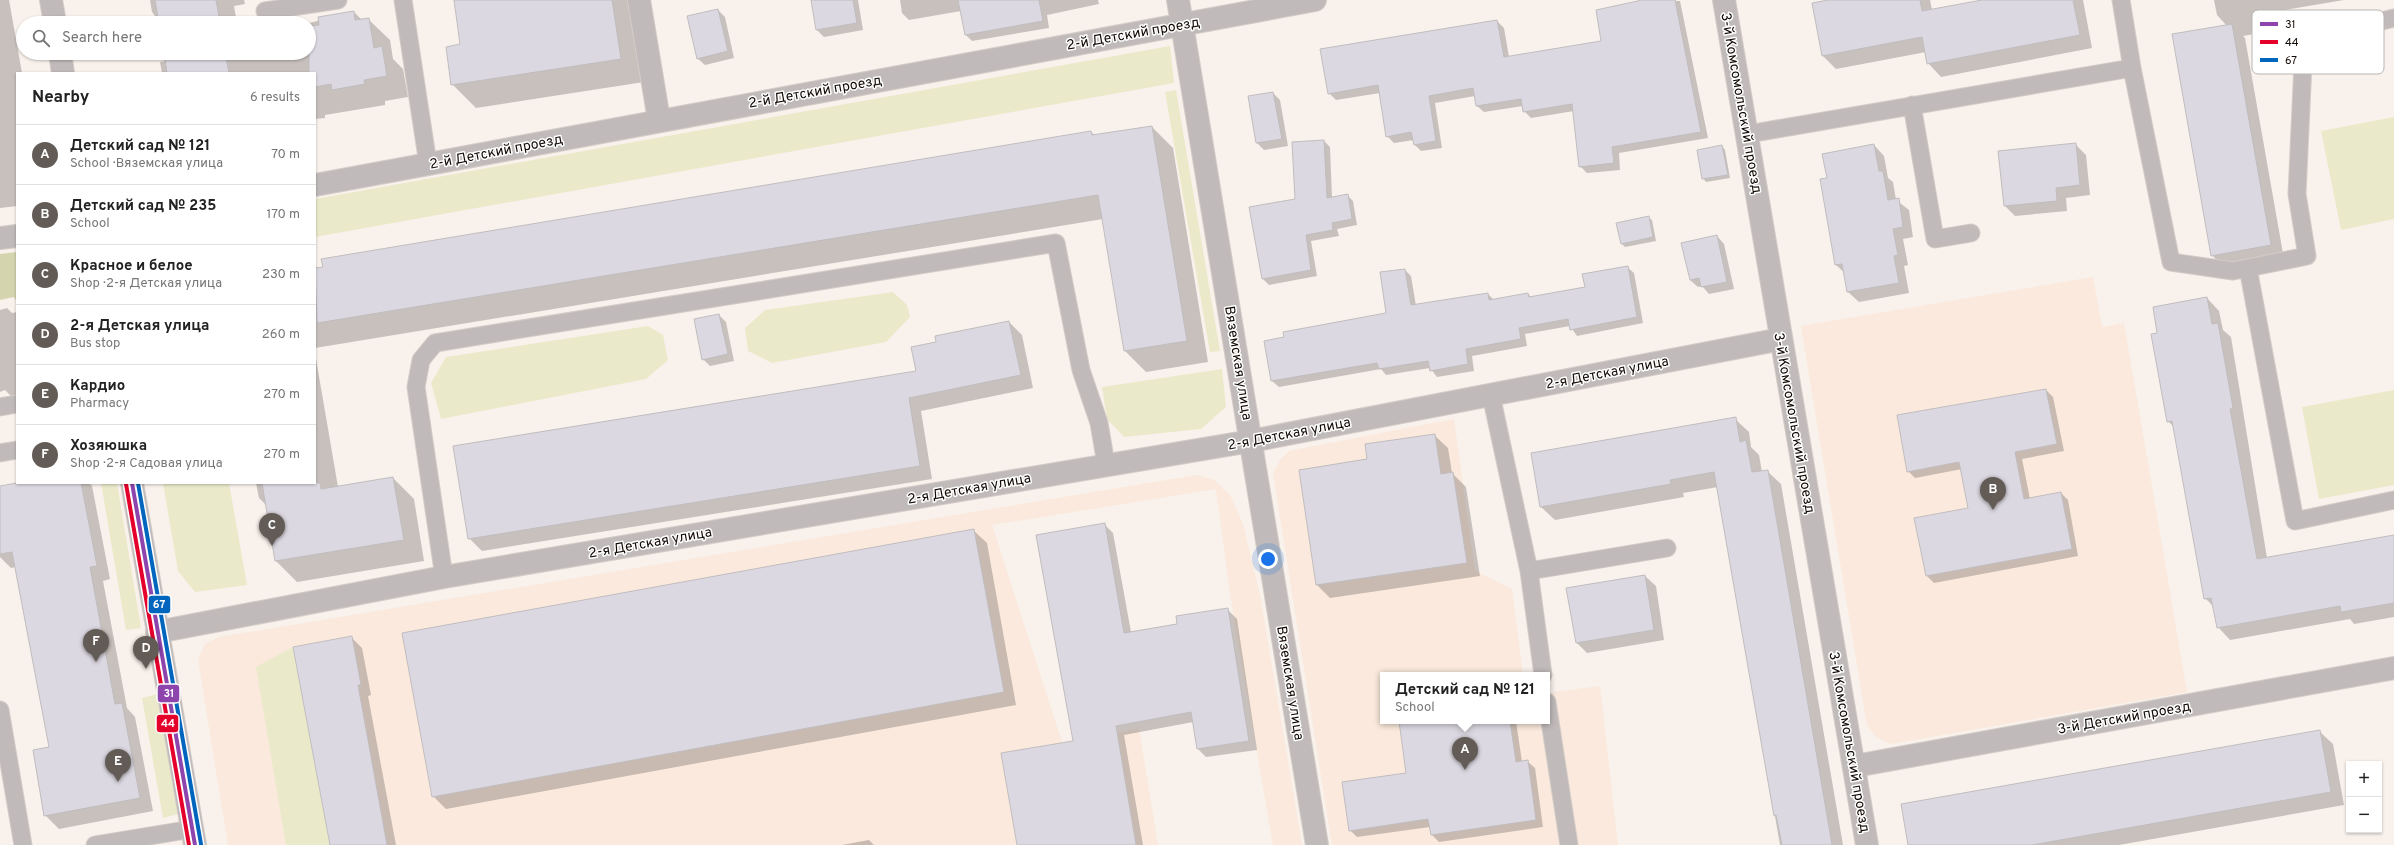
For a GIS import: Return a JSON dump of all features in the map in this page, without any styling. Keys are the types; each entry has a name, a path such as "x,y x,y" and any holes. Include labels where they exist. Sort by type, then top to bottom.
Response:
{"street":[{"path":"51,0 54,16"},
{"path":"639,0 659,120"},
{"name":"Вяземская улица","path":"1178,0 1183,23 1317,845"},
{"name":"2-й Детский проезд","path":"316,185 1183,23 1315,0"},
{"name":"3-й Комсомольский проезд","path":"1724,0 1855,766 1867,845"},
{"path":"61,60 63,72"},
{"path":"0,238 16,236"},
{"name":"2-я Детская улица","path":"157,632 444,577 1106,464 1251,441 1781,339"},
{"path":"132,484 193,837"},
{"name":"3-й Детский проезд","path":"1855,766 2394,668"}],"lane":[{"path":"265,12 338,0"},
{"path":"403,0 428,164"},
{"path":"2120,0 2132,68 2171,262 2233,270 2307,256 2297,194 2302,74"},
{"path":"2384,21 2394,18"},
{"path":"1748,134 2132,68"},
{"path":"1912,105 1935,239 1971,234"},
{"path":"444,577 416,387 421,360 436,344 1056,243 1081,370 1099,423 1106,464"},
{"path":"2248,268 2295,521 2394,500"},
{"path":"1491,395 1529,571 1543,672"},
{"path":"0,407 16,404"},
{"path":"0,453 16,450"},
{"path":"1529,571 1667,548"},
{"path":"0,710 23,845"},
{"path":"1550,722 1569,845"},
{"path":"95,845 193,837"}],"shaded area":[{"path":"2093,277 2102,327 2124,323 2187,692 1891,744 1876,737 1867,725 1801,326"},
{"path":"1454,419 1475,571 1512,589 1523,672 1380,672 1380,724 1550,724 1550,693 1600,686 1618,845 1332,845 1273,473 1280,460 1289,451"},
{"path":"1197,475 1214,480 1230,495 1243,524 1260,595 1302,845 1273,845 1231,600 1216,489 992,525 1062,742 1139,729 1158,845 228,845 198,659 205,644 219,637"}],"green space":[{"path":"1170,46 1174,83 316,237 316,199"},
{"path":"1176,90 1220,351 1210,352 1165,92"},
{"path":"2394,117 2394,219 2341,230 2321,131"},
{"path":"16,252 16,300 14,297 0,300 0,254"},
{"path":"893,292 907,305 910,317 886,342 772,363 748,351 745,328 765,310"},
{"path":"648,326 663,335 668,360 646,379 441,419 431,383 446,357"},
{"path":"1222,369 1226,407 1201,429 1124,437 1107,419 1102,387"},
{"path":"2394,390 2394,485 2319,499 2302,407"},
{"path":"101,484 117,484 141,628 126,630"},
{"path":"163,484 229,484 247,585 195,592 178,571"},
{"path":"293,647 330,845 286,845 256,667"},
{"path":"161,693 182,813 163,818 142,698"}],"building":[{"path":"155,0 216,0 219,16 158,16"},
{"path":"454,0 612,0 621,59 451,85 446,47 460,44"},
{"path":"811,0 853,0 857,23 816,30"},
{"path":"958,0 1039,0 1043,21 965,35"},
{"path":"1642,0 1675,0 1701,132 1612,147 1614,163 1579,167 1572,104 1523,112 1521,99 1476,106 1473,88 1429,96 1436,141 1414,145 1411,132 1386,137 1378,85 1328,94 1320,49 1497,20 1504,57 1601,41 1596,10"},
{"path":"1828,0 1920,0 1922,11 1982,0 2073,0 2080,35 1927,64 1922,37 1822,56 1812,3"},
{"path":"718,9 728,51 697,59 687,16"},
{"path":"354,11 355,20 369,18 374,48 382,46 387,76 364,80 365,84 332,90 331,84 316,87 316,72 309,72 309,60 316,60 316,25 319,25 318,17"},
{"path":"2232,24 2271,245 2211,256 2172,34"},
{"path":"165,60 226,60 229,72 167,72"},
{"path":"1273,92 1282,139 1256,143 1248,96"},
{"path":"1152,126 1187,341 1124,351 1098,195 317,323 316,268 323,267 321,259 1091,131 1092,135"},
{"path":"1324,140 1327,198 1348,194 1352,219 1332,223 1333,230 1306,235 1311,270 1262,279 1249,207 1295,199 1292,142"},
{"path":"2076,143 2080,185 2056,188 2057,201 2004,206 1998,151"},
{"path":"1874,144 1879,171 1883,171 1888,200 1899,198 1903,227 1893,229 1898,255 1894,256 1899,283 1847,292 1842,264 1835,265 1820,179 1827,178 1822,154"},
{"path":"1722,145 1728,175 1702,179 1697,150"},
{"path":"1649,216 1653,237 1621,244 1616,223"},
{"path":"1717,235 1727,282 1701,287 1699,278 1690,280 1681,243"},
{"path":"1628,266 1637,317 1570,330 1568,319 1519,328 1521,339 1466,349 1468,364 1430,371 1428,361 1379,369 1377,363 1271,381 1264,341 1284,337 1283,332 1386,313 1380,272 1405,269 1411,305 1488,293 1489,300 1528,293 1529,297 1585,287 1582,274"},
{"path":"2207,297 2212,324 2218,323 2233,408 2230,409 2257,559 2394,535 2394,603 2341,612 2340,606 2217,628 2211,598 2204,599 2172,421 2167,422 2151,334 2157,333 2153,307"},
{"path":"719,314 728,354 702,360 694,319"},
{"path":"1009,321 1021,375 909,398 920,466 468,539 453,446 916,371 911,347 936,342 935,336"},
{"path":"2046,389 2057,444 2015,452 2024,499 2061,492 2072,549 1926,576 1914,518 1968,508 1959,462 1907,472 1897,415"},
{"path":"1736,417 1740,442 1746,440 1752,472 1768,470 1832,845 1782,845 1776,815 1774,816 1714,472 1670,480 1671,484 1540,507 1531,453"},
{"path":"1435,434 1441,474 1453,472 1467,563 1316,585 1299,470 1367,459 1365,444"},
{"path":"393,477 404,540 275,561 262,484 320,483 321,489"},
{"path":"16,483 81,484 97,566 90,567 115,704 122,703 140,798 44,816 33,750 49,747 12,552 0,554 0,486"},
{"path":"1105,523 1124,633 1177,624 1176,616 1228,608 1249,741 1197,749 1191,712 1116,726 1136,845 1017,845 1001,753 1073,741 1036,535"},
{"path":"974,529 1004,692 432,797 402,633"},
{"path":"1645,575 1654,630 1576,643 1566,588"},
{"path":"352,636 361,685 358,685 387,845 330,845 293,647"},
{"path":"1399,724 1510,724 1516,762 1528,760 1536,820 1431,835 1428,819 1349,831 1342,782 1406,773"},
{"path":"2320,730 2331,792 2032,845 1908,845 1901,804"}],"transit line":[{"name":"44","path":"126,484 189,845"},
{"name":"31","path":"132,484 195,845"},
{"name":"67","path":"138,484 201,844"}],"place":[{"name":"Детский сад № 235","path":"1993,510"},
{"name":"Красное и белое","path":"272,546"},
{"name":"Хозяюшка","path":"96,662"},
{"name":"2-я Детская улица","path":"146,669"},
{"name":"Детский сад № 121","path":"1465,770"},
{"name":"Кардио","path":"118,782"}]}
